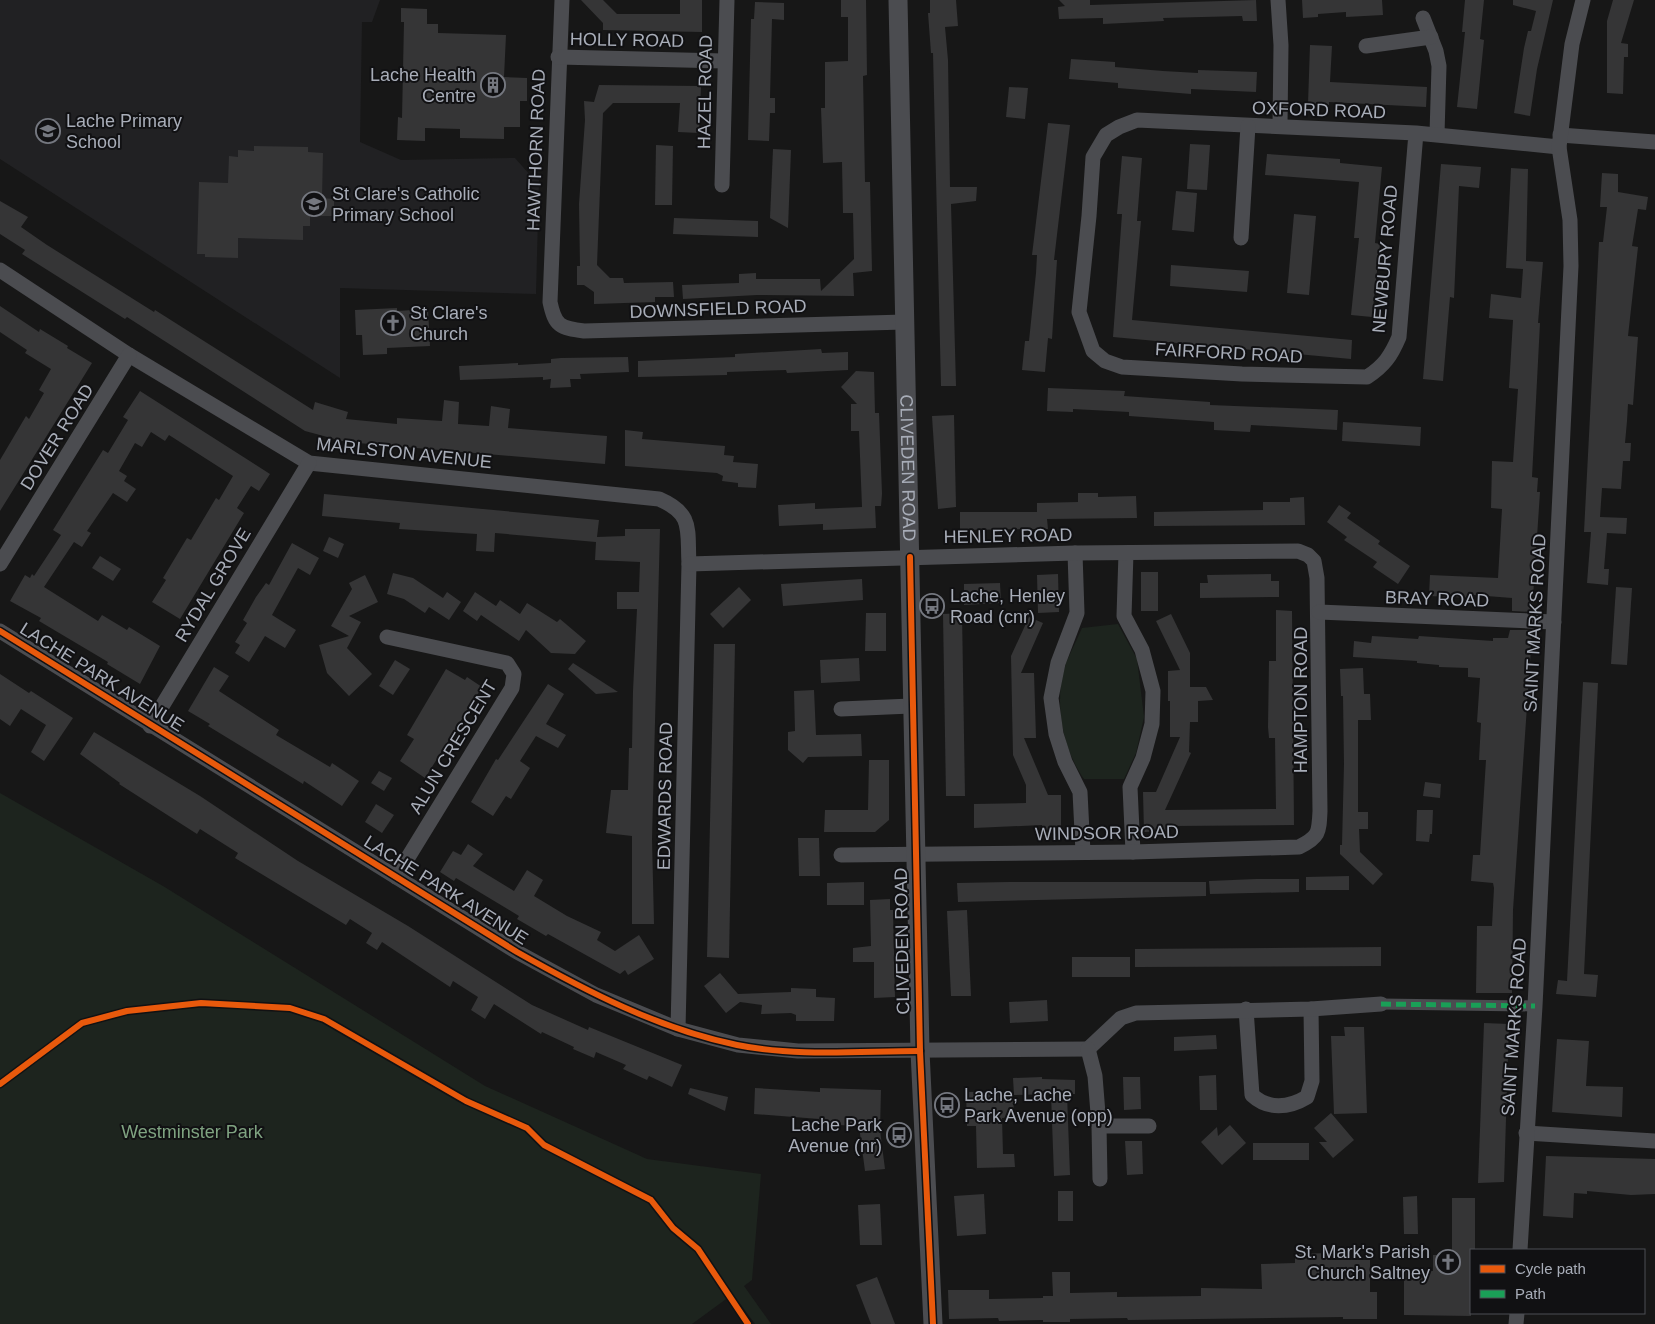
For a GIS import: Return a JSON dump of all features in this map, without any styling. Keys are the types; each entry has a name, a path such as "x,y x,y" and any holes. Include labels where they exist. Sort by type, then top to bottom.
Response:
{"street":[{"name":"HAWTHORN ROAD","path":"550,302 558,58 562,0"},
{"name":"HAZEL ROAD","path":"722,185 727,0"},
{"name":"CLIVEDEN ROAD","path":"898,0 910,557 911,706 920,1051 933,1324"},
{"path":"1278,0 1280,125"},
{"name":"SAINT MARKS ROAD","path":"1520,1249 1535,1006 1571,266 1570,220 1560,141 1572,44 1583,0"},
{"path":"1422,18 1436,51 1439,66 1437,134"},
{"path":"1366,46 1431,37"},
{"name":"HOLLY ROAD","path":"558,58 724,62"},
{"name":"OXFORD ROAD","path":"1093,351 1079,312 1093,158 1106,135 1119,127 1137,120 1248,126 1280,125 1560,141 1655,142"},
{"path":"1241,238 1248,126"},
{"name":"NEWBURY ROAD","path":"1367,377 1382,368 1392,354 1399,337 1416,132"},
{"name":"MARLSTON AVENUE","path":"0,270 130,355 309,463 659,499 676,506 683,513 687,523 689,564"},
{"name":"DOWNSFIELD ROAD","path":"550,302 553,317 559,324 565,329 584,331 904,322"},
{"name":"FAIRFORD ROAD","path":"1093,351 1106,361 1122,367 1242,374 1367,377"},
{"name":"DOVER ROAD","path":"0,564 130,355"},
{"name":"RYDAL GROVE","path":"150,726 309,463"},
{"name":"HENLEY ROAD","path":"689,564 1075,553 1298,551"},
{"name":"HAMPTON ROAD","path":"1298,551 1308,555 1314,561 1319,612 1319,830 1314,839 1299,847"},
{"path":"1075,553 1077,613 1058,663 1051,698 1056,734 1065,762 1080,792 1083,852"},
{"path":"1126,553 1124,616 1142,650 1153,691 1152,724 1143,758 1130,787 1133,852"},
{"name":"EDWARDS ROAD","path":"678,1029 689,564"},
{"name":"BRAY ROAD","path":"1319,612 1554,622"},
{"name":"LACHE PARK AVENUE","path":"0,631 516,952 596,995 678,1029 738,1045 798,1051 1088,1049"},
{"name":"ALUN CRESCENT","path":"387,637 507,663 514,674 512,688 396,877"},
{"path":"841,709 911,706"},
{"name":"WINDSOR ROAD","path":"841,855 1133,852 1299,847"},
{"path":"1100,1179 1099,1126 1095,1076 1088,1049 1121,1018 1136,1013 1311,1009 1381,1004 1535,1006"},
{"path":"1246,1009 1252,1095 1259,1102 1275,1106 1295,1105 1307,1097 1312,1081 1311,1009"},
{"path":"1099,1126 1149,1126"},
{"path":"1526,1133 1655,1141"}],"shaded area":[{"name":"St Clare's Catholic Primary School","path":"0,0 380,0 372,22 362,22 360,142 401,160 515,158 530,175 539,180 536,294 340,288 340,378 0,159"}],"green space":[{"path":"1118,624 1137,659 1144,717 1136,753 1124,779 1084,779 1076,767 1065,738 1060,708 1062,677 1066,663 1082,628"},
{"name":"Westminster Park","path":"0,793 163,886 485,1086 647,1159 761,1174 752,1280 744,1286 771,1324 755,1324 733,1294 692,1324 0,1324"}],"building":[{"path":"581,0 603,0 617,14 680,14 680,0 702,0 702,32 603,30 603,23"},
{"path":"841,0 866,0 867,75 863,76 865,182 870,182 872,271 853,273 854,296 757,295 683,299 682,285 739,283 739,274 756,273 756,279 820,279 821,291 854,259 853,213 843,213 842,162 823,163 821,108 825,108 825,62 848,61 848,17 841,17"},
{"path":"930,0 956,0 958,26 945,27 948,60 950,187 977,187 976,201 951,204 956,386 941,386 933,53 931,53 928,13 930,13"},
{"path":"1059,0 1090,0 1090,5 1256,0 1257,21 1243,21 1242,16 1163,18 1164,21 1103,24 1103,18 1059,19 1058,7 1065,6"},
{"path":"1302,0 1382,0 1383,15 1346,17 1346,12 1318,14 1318,17 1303,18"},
{"path":"1465,0 1484,0 1480,39 1484,40 1477,109 1457,107 1465,32 1462,32"},
{"path":"1513,0 1553,0 1537,69 1530,116 1514,113 1524,48 1536,11 1513,5"},
{"path":"1613,0 1634,0 1621,43 1628,44 1628,57 1624,57 1623,94 1607,93 1607,21"},
{"path":"755,2 784,3 784,20 772,19 770,98 775,98 775,113 770,113 769,141 748,140 751,19 754,19"},
{"path":"401,8 427,9 427,24 438,24 438,33 506,35 504,77 527,78 527,101 520,101 520,127 504,127 504,139 460,138 460,129 425,128 425,141 397,140 398,117 402,118 404,22 401,22"},
{"path":"1310,45 1332,46 1330,82 1427,87 1426,107 1329,102 1329,105 1308,104"},
{"path":"1071,59 1115,62 1115,67 1163,71 1198,73 1198,70 1257,72 1256,92 1191,89 1191,94 1118,88 1118,83 1069,79"},
{"path":"599,85 701,86 699,133 678,132 680,103 613,103 603,113 597,265 610,278 623,278 624,283 673,282 674,297 655,297 655,302 594,304 594,292 584,285 577,285 577,266 580,266 579,204 585,120 584,101 594,102"},
{"path":"1009,87 1028,88 1025,119 1006,117"},
{"path":"1048,123 1070,125 1054,260 1057,260 1052,339 1048,338 1045,372 1022,370 1025,341 1029,341 1037,255 1032,255"},
{"path":"1190,144 1210,145 1207,190 1187,189"},
{"path":"656,145 673,146 672,205 655,205"},
{"path":"254,146 308,147 308,152 323,153 322,198 334,199 334,216 310,216 310,226 303,226 303,240 238,238 238,258 205,257 205,254 197,254 199,182 228,183 229,156 238,157 238,150 254,151"},
{"path":"773,149 791,150 788,228 770,218"},
{"path":"1267,154 1340,159 1340,163 1382,167 1375,243 1380,244 1372,317 1351,315 1359,238 1354,238 1359,182 1265,175"},
{"path":"1122,156 1142,158 1137,221 1141,221 1132,320 1352,340 1351,359 1113,337 1122,214 1117,214"},
{"path":"1441,164 1481,167 1479,188 1459,186 1454,298 1450,297 1443,381 1423,379"},
{"path":"1511,168 1528,169 1526,261 1543,262 1538,323 1540,323 1532,477 1538,478 1537,492 1540,492 1532,612 1512,611 1512,598 1474,595 1474,598 1429,596 1430,575 1498,578 1502,509 1491,508 1492,461 1513,462 1518,389 1509,388 1513,320 1489,318 1491,294 1521,298 1523,269 1506,268"},
{"path":"1602,173 1618,174 1618,192 1648,197 1646,210 1638,209 1632,246 1638,247 1628,336 1638,337 1633,405 1628,404 1625,443 1631,443 1630,461 1623,461 1621,489 1602,488 1600,517 1627,518 1626,534 1607,533 1604,569 1609,569 1608,585 1587,583 1591,532 1584,532 1599,242 1603,242 1607,207 1600,207"},
{"path":"1176,191 1197,193 1194,232 1172,230"},
{"path":"0,201 28,217 21,227 47,245 154,312 155,310 313,410 315,402 348,412 346,419 397,424 397,418 442,421 444,400 459,402 458,424 489,426 491,406 510,409 508,428 607,436 605,464 346,442 305,431 127,317 125,319 22,254 25,250 0,234"},
{"path":"1294,214 1316,216 1309,295 1287,293"},
{"path":"674,218 758,221 758,237 673,234"},
{"path":"1171,265 1249,271 1247,292 1170,286"},
{"path":"0,306 39,332 40,329 68,346 67,348 92,363 0,511 0,460 26,416 29,419 44,393 39,390 51,369 25,353 27,350 0,332"},
{"name":"St Clare's Church","path":"397,308 397,311 428,309 430,346 387,348 387,354 363,355 362,335 356,335 355,310"},
{"path":"821,349 822,353 848,352 848,370 787,373 786,370 727,372 727,375 638,377 638,361 735,357 735,354"},
{"path":"628,357 629,372 580,374 581,379 570,379 571,387 550,388 551,379 543,380 543,377 460,380 459,366 551,363 551,359 561,358"},
{"path":"856,371 874,372 875,413 879,413 882,494 881,506 875,506 876,528 823,530 823,524 779,526 778,505 815,503 815,509 862,507 859,431 851,431 851,404 857,404 841,387"},
{"path":"1048,388 1125,391 1124,396 1210,402 1210,405 1338,410 1337,430 1251,425 1250,432 1214,430 1214,422 1129,416 1129,412 1073,409 1073,412 1047,411"},
{"path":"140,391 270,474 259,491 251,486 237,508 244,513 180,619 152,602 166,580 163,578 187,538 191,540 216,498 219,500 233,476 169,435 165,441 151,432 142,447 135,443 119,471 127,476 124,481 136,489 127,502 113,493 87,531 91,533 82,547 74,542 44,587 98,621 102,615 127,630 129,627 160,646 140,684 107,664 108,662 39,621 41,618 10,601 25,575 30,578 32,574 34,576 61,535 53,530 103,450 108,453 128,420 123,417"},
{"path":"954,415 956,507 938,509 932,416"},
{"path":"1343,422 1421,427 1420,446 1342,441"},
{"path":"625,430 643,432 642,439 725,446 724,455 734,456 733,462 758,464 756,488 738,487 738,483 722,481 723,476 717,473 625,466"},
{"path":"1078,493 1098,493 1098,497 1136,496 1137,518 1047,519 1048,529 960,530 960,512 1037,512 1037,503 1078,502"},
{"path":"324,494 599,520 597,537 625,536 625,529 660,529 652,839 654,924 632,924 632,836 606,833 611,790 628,790 629,748 632,748 637,609 617,609 617,592 639,592 640,562 595,560 596,542 495,533 494,552 476,551 477,534 399,529 400,523 322,516"},
{"path":"1304,497 1305,525 1154,526 1154,512 1263,510 1263,502 1290,502 1290,498"},
{"path":"1339,505 1351,513 1347,518 1380,541 1378,544 1410,566 1398,584 1373,567 1377,562 1344,540 1347,537 1327,522"},
{"path":"329,537 344,544 338,558 323,551"},
{"path":"292,543 319,558 310,575 298,568 272,615 296,630 285,648 265,636 249,662 235,653 240,645 235,642 247,623 243,620 256,597 266,583 269,585"},
{"path":"100,556 121,569 113,581 92,568"},
{"path":"1141,572 1158,572 1158,611 1141,611"},
{"path":"393,573 413,578 443,598 447,592 461,602 449,620 429,607 425,613 404,599 387,594"},
{"path":"1058,574 1059,612 1038,613 1037,575"},
{"path":"1271,574 1271,581 1279,581 1279,597 1200,598 1200,583 1208,583 1207,575"},
{"path":"365,575 378,602 349,616 361,622 347,648 372,674 349,696 327,673 319,645 349,636 331,626 352,589 349,583"},
{"path":"862,579 863,600 783,606 781,584"},
{"path":"1000,583 1001,603 964,605 964,584"},
{"path":"739,587 751,600 723,628 710,614"},
{"path":"1616,587 1632,588 1627,665 1611,664"},
{"path":"475,592 496,606 500,600 520,614 527,603 557,622 560,619 586,641 575,654 551,653 526,630 519,641 481,615 477,621 463,611"},
{"path":"1276,610 1292,611 1294,825 1171,826 1171,831 1144,832 1143,792 1156,792 1180,737 1170,737 1168,671 1180,670 1156,621 1171,614 1190,653 1190,687 1206,687 1213,700 1198,701 1198,722 1190,722 1189,752 1191,753 1165,810 1276,809 1275,738 1269,738 1268,727 1269,661 1276,661"},
{"path":"866,613 886,613 886,651 865,651"},
{"path":"962,613 965,796 946,796 943,614"},
{"path":"1029,617 1043,623 1021,673 1034,673 1036,738 1024,738 1048,795 1061,795 1061,833 1042,834 1042,825 974,828 974,804 1026,803 1026,785 1013,755 1011,656"},
{"path":"1510,630 1530,630 1532,633 1513,910 1512,993 1476,993 1477,926 1492,926 1494,888 1493,883 1471,881 1473,855 1480,855 1486,760 1479,760 1481,723 1477,722 1480,678 1468,677 1468,668 1439,667 1439,665 1417,663 1417,661 1353,657 1354,641 1371,643 1372,636 1418,639 1419,636 1493,641 1493,638 1508,638"},
{"path":"714,644 735,644 729,958 707,957"},
{"path":"859,658 860,681 821,683 820,660"},
{"path":"395,660 410,669 393,695 379,686"},
{"path":"573,663 618,692 596,694 568,669"},
{"path":"214,667 229,676 219,691 279,730 276,735 330,767 332,763 359,781 342,806 304,781 303,784 208,726 210,724 188,711"},
{"path":"1363,668 1364,694 1370,694 1371,720 1358,720 1358,812 1368,812 1368,829 1359,829 1360,852 1383,874 1373,885 1340,854 1340,845 1342,845 1344,764 1343,696 1341,696 1340,669"},
{"path":"446,669 465,680 467,677 482,687 425,778 400,761 414,739 407,735"},
{"path":"0,674 73,718 44,761 31,752 46,725 21,709 10,726 0,719"},
{"path":"1583,682 1598,683 1584,974 1598,975 1596,997 1556,994 1558,980 1567,981"},
{"path":"548,684 564,694 546,724 566,735 558,748 536,736 520,761 530,768 511,799 506,796 493,816 471,802 496,759 498,760"},
{"path":"814,690 816,735 861,734 862,756 808,757 803,763 788,750 788,732 795,731 794,691"},
{"path":"94,732 200,796 298,861 408,926 532,1005 588,1030 589,1027 682,1065 672,1087 649,1076 647,1080 623,1069 626,1065 596,1052 594,1058 573,1049 574,1047 542,1032 541,1034 494,1004 485,1019 471,1010 478,997 453,981 450,987 382,942 377,950 366,943 372,933 350,919 346,925 235,858 238,853 200,829 197,834 119,784 80,754"},
{"path":"869,760 889,760 889,820 875,832 824,832 825,810 868,810"},
{"path":"379,771 392,778 384,791 371,783"},
{"path":"1425,782 1441,784 1440,798 1423,796"},
{"path":"376,804 394,815 382,833 365,822"},
{"path":"1417,810 1433,810 1432,834 1430,834 1429,842 1416,841"},
{"path":"798,838 819,838 820,876 799,876"},
{"path":"468,844 483,854 473,866 514,891 527,870 543,880 534,896 567,916 601,932 597,940 615,951 639,935 654,959 628,975 625,970 620,974 548,934 546,936 517,919 519,916 456,878 454,881 440,872 453,851 461,855"},
{"path":"1349,876 1349,890 1306,890 1306,877"},
{"path":"1299,879 1299,892 1210,894 1209,881"},
{"path":"864,882 864,905 827,905 827,883"},
{"path":"1206,882 1206,896 958,902 957,883"},
{"path":"890,899 890,910 893,910 895,997 874,998 874,962 853,962 853,948 871,946 870,900"},
{"path":"967,910 971,996 951,996 947,911"},
{"path":"1381,947 1381,966 1135,967 1135,949"},
{"path":"1072,957 1130,957 1130,977 1072,977"},
{"path":"720,973 738,994 791,992 791,988 816,989 816,997 835,998 834,1021 796,1021 796,1015 791,1013 761,1014 762,1005 740,1002 726,1013 704,986"},
{"path":"1047,1000 1048,1021 1010,1023 1009,1002"},
{"path":"1484,1023 1509,1024 1504,1182 1478,1183"},
{"path":"1344,1027 1364,1027 1367,1113 1334,1114 1331,1036 1345,1036"},
{"path":"1216,1035 1217,1049 1174,1051 1174,1037"},
{"path":"1557,1039 1589,1041 1586,1086 1623,1087 1622,1117 1552,1112"},
{"path":"1216,1075 1217,1110 1200,1110 1199,1076"},
{"path":"1042,1077 1042,1079 1075,1080 1075,1094 1067,1094 1070,1175 1054,1176 1051,1094 1014,1095 1013,1078"},
{"path":"1123,1077 1140,1077 1141,1109 1124,1110"},
{"path":"690,1088 728,1097 725,1111 688,1094"},
{"path":"755,1088 820,1092 820,1088 881,1090 880,1130 885,1169 865,1171 859,1126 819,1124 819,1119 754,1114"},
{"path":"1013,1091 1014,1117 1002,1118 1003,1154 1014,1154 1015,1167 977,1168 976,1126 967,1126 966,1092"},
{"path":"1331,1113 1354,1140 1333,1158 1319,1142 1327,1142 1314,1128"},
{"path":"1230,1125 1246,1143 1222,1165 1201,1142 1217,1127 1218,1136"},
{"path":"1125,1141 1142,1141 1143,1174 1127,1175"},
{"path":"1253,1143 1309,1143 1309,1160 1253,1160"},
{"path":"1546,1156 1655,1159 1655,1194 1631,1195 1587,1191 1587,1194 1574,1193 1573,1218 1543,1216"},
{"path":"1058,1191 1073,1191 1073,1221 1058,1221"},
{"path":"984,1194 986,1234 957,1236 954,1196"},
{"path":"1417,1196 1418,1234 1404,1234 1403,1197"},
{"name":"St. Mark's Parish Church Saltney","path":"1452,1198 1475,1198 1475,1249 1470,1249 1471,1316 1404,1315 1404,1271 1433,1271 1433,1255 1452,1255"},
{"path":"880,1204 882,1245 860,1245 858,1205"},
{"path":"1329,1253 1329,1260 1370,1260 1370,1292 1377,1292 1377,1319 1343,1319 1343,1317 1128,1320 1127,1318 1070,1319 1070,1322 1043,1322 1043,1320 999,1321 998,1318 949,1319 948,1290 989,1290 989,1299 1043,1298 1043,1296 1053,1296 1052,1272 1070,1272 1070,1293 1117,1292 1117,1297 1201,1296 1201,1288 1262,1289 1261,1264 1295,1263 1295,1254"},
{"path":"877,1277 895,1324 871,1324 856,1285"}],"marked path":[{"path":"1381,1004 1535,1006"}],"cycle path":[{"path":"910,557 920,1051 933,1324"},
{"path":"0,631 517,952 570,981 624,1007 679,1029 708,1038 759,1049 805,1052 920,1051"},
{"path":"0,1084 82,1023 127,1011 201,1003 290,1008 324,1019 466,1101 527,1128 544,1145 651,1200 673,1228 698,1249 748,1324"}],"place":[{"name":"Lache Health Centre","path":"493,85"},
{"name":"Lache Primary School","path":"48,131"},
{"name":"St Clare's Catholic Primary School","path":"314,204"},
{"name":"St Clare's Church","path":"393,323"},
{"name":"Lache, Henley Road (cnr)","path":"932,606"},
{"name":"Lache, Lache Park Avenue (opp)","path":"947,1105"},
{"name":"Lache Park Avenue (nr)","path":"899,1135"},
{"name":"St. Mark's Parish Church Saltney","path":"1448,1262"}]}
